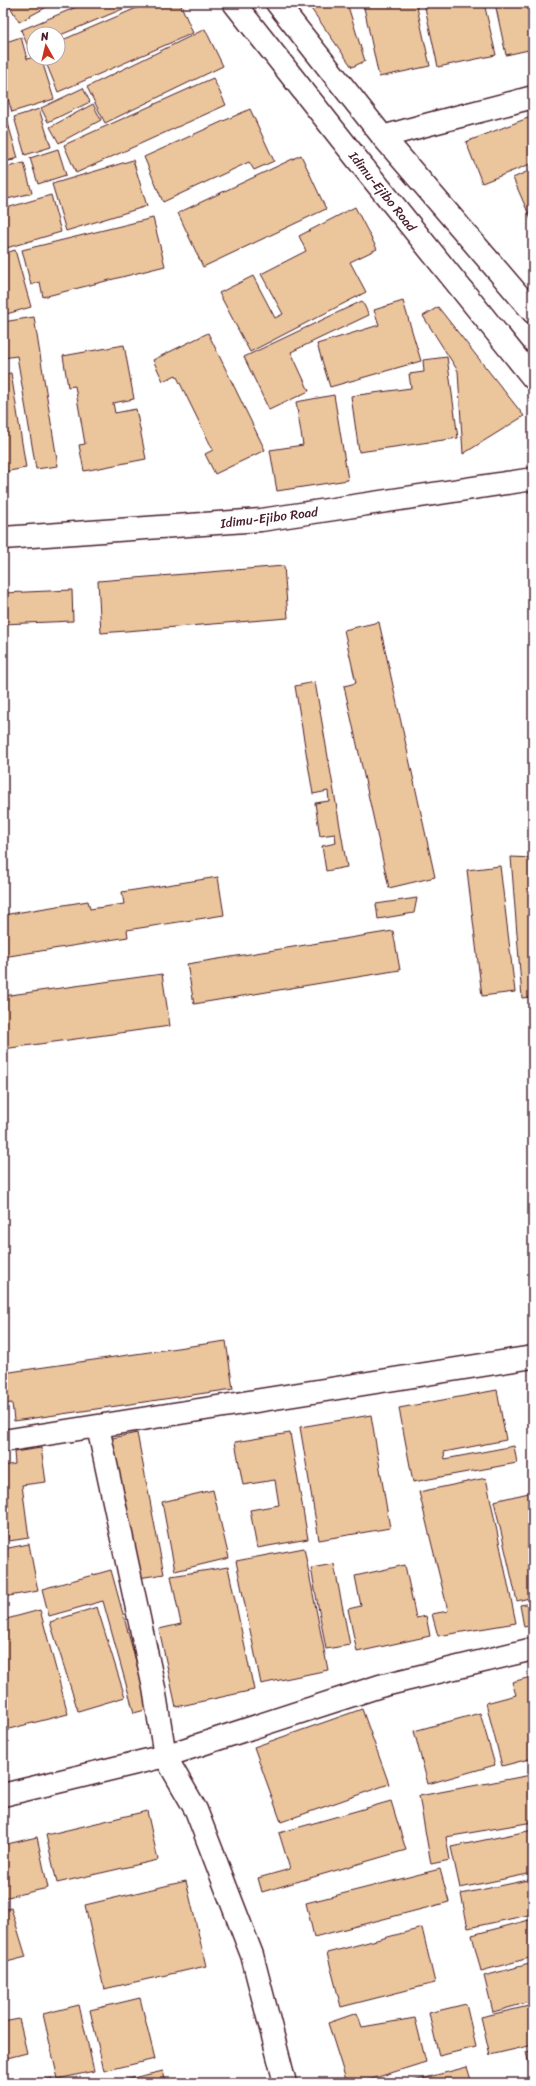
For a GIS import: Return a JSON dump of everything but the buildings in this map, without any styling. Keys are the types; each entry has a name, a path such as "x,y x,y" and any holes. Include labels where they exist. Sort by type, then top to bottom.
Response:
{"street":[{"name":"Idimu-Ejibo Road","path":"234,3 368,173 533,378"},
{"path":"277,3 383,136 533,312"},
{"path":"383,136 438,120 482,112 533,97"},
{"name":"Idimu-Ejibo Road","path":"3,538 261,520 533,479"},
{"path":"3,1442 533,1357"},
{"path":"98,1427 154,1688 165,1756 196,1810 252,1955 285,2083"},
{"path":"3,1795 165,1756 380,1686 533,1649"}]}
